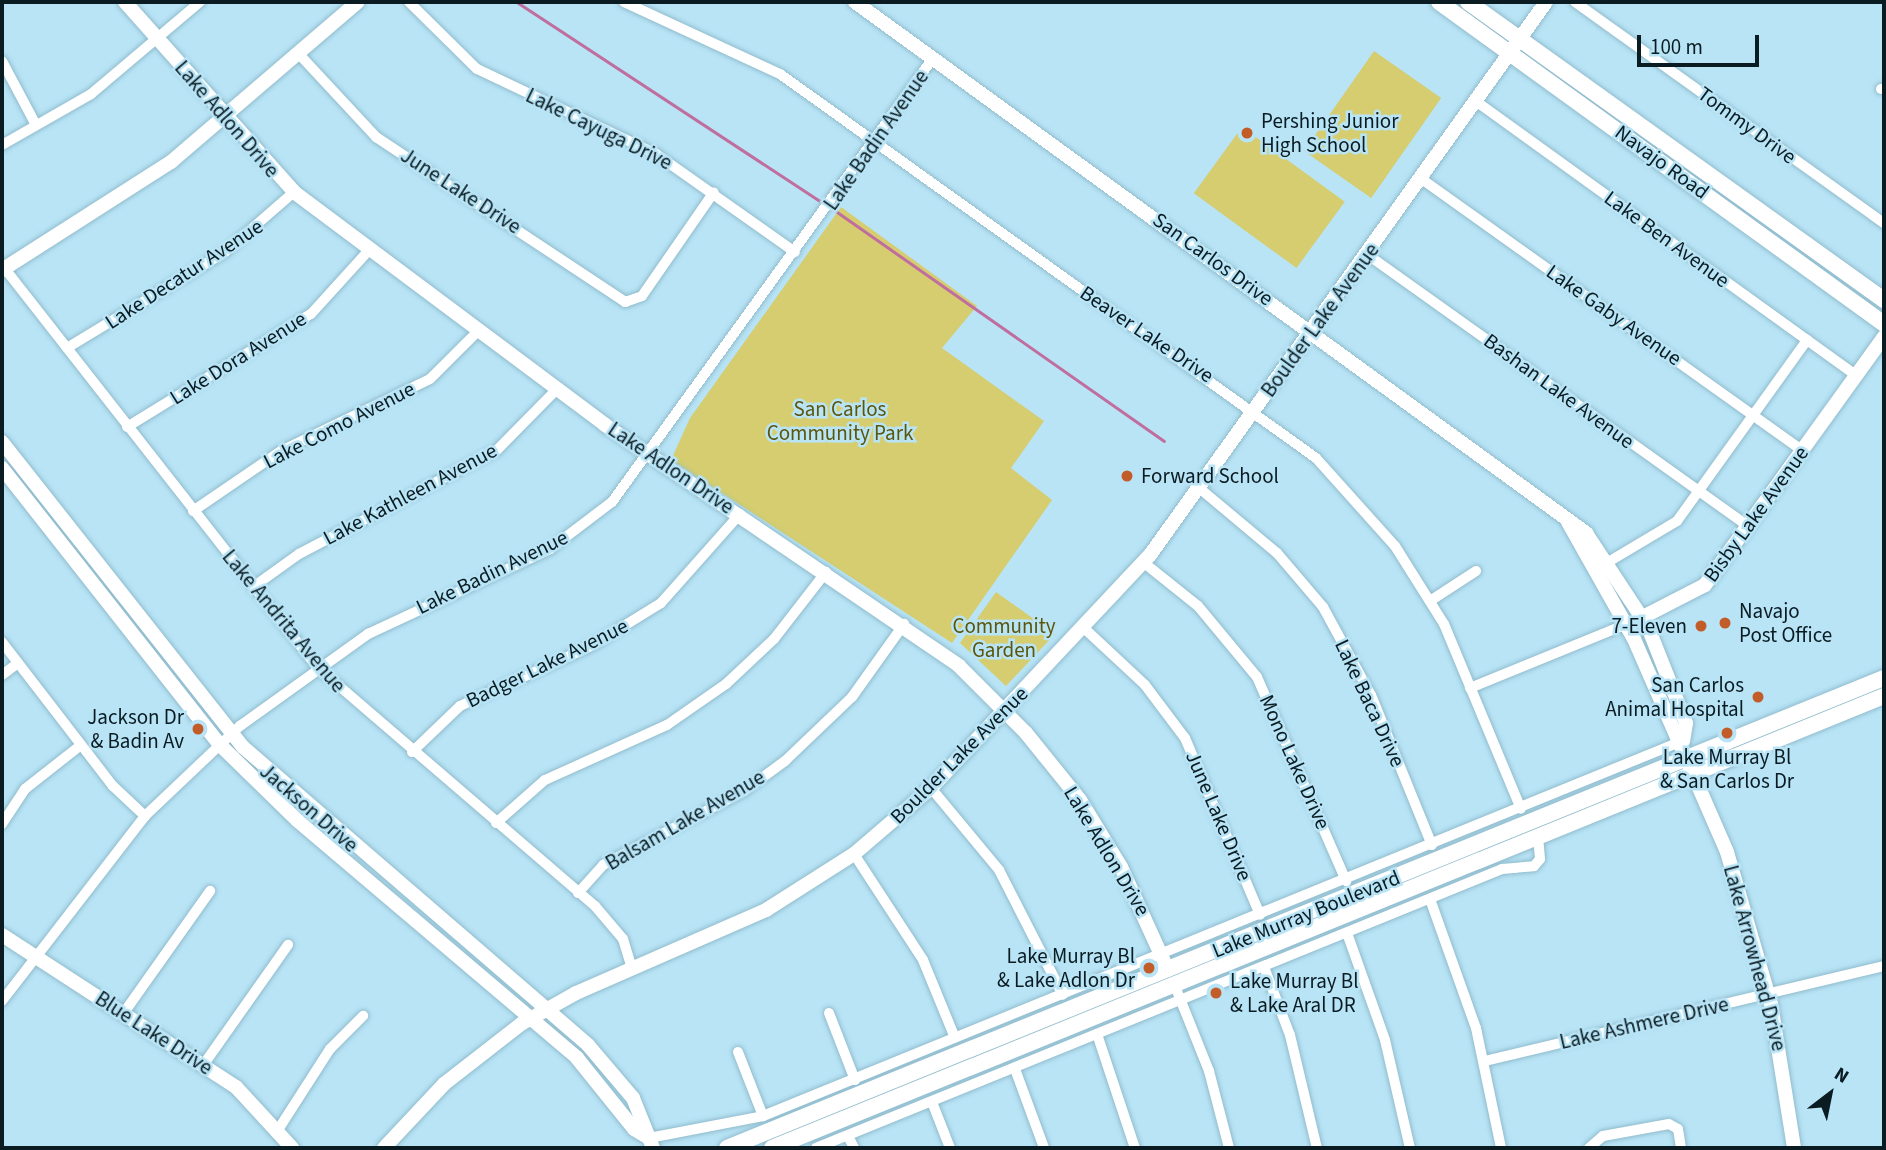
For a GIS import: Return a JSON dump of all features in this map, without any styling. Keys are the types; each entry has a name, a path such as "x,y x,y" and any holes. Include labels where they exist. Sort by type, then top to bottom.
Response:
{"main road":[{"name":"Navajo Road","path":"1439,2 1884,324"},
{"name":"Navajo Road","path":"1468,2 1884,300"},
{"name":"Lake Murray Boulevard","path":"727,1148 1165,962 1191,960 1884,678"},
{"name":"Lake Murray Boulevard","path":"772,1148 1150,996 1178,993 1538,838 1883,696"},
{"path":"1178,993 1191,960"},
{"path":"1150,996 1165,962"}],"street":[{"name":"Lake Adlon Drive","path":"125,2 224,118 294,192 557,389 905,624 1004,710 1094,822 1165,962"},
{"path":"2,145 91,94 159,41 200,2"},
{"path":"3,268 171,162 358,2"},
{"name":"Lake Cayuga Drive","path":"409,2 477,69 656,154 714,192 795,253"},
{"name":"Beaver Lake Drive","path":"624,2 780,74 1254,409 1350,490 1430,601 1521,808"},
{"name":"San Carlos Drive","path":"855,2 1313,332 1567,521 1609,561 1643,617 1686,723 1683,741"},
{"name":"Boulder Lake Avenue","path":"384,1148 444,1084 532,1018 632,968 766,910 854,854 931,788 1085,629 1143,562 1423,180 1546,2"},
{"name":"Tommy Drive","path":"1575,2 1884,223"},
{"name":"June Lake Drive","path":"299,53 376,137 620,299 642,296 714,192"},
{"name":"Lake Badin Avenue","path":"2,1001 34,955 145,816 231,734 317,667 413,610 550,549 597,517 651,455 933,58"},
{"path":"2,61 36,125"},
{"name":"Lake Ben Avenue","path":"1477,102 1856,375"},
{"name":"Lake Gaby Avenue","path":"1423,180 1804,451"},
{"name":"Lake Decatur Avenue","path":"68,348 225,252 294,192"},
{"name":"Lake Dora Avenue","path":"128,427 311,314 370,249"},
{"name":"Bashan Lake Avenue","path":"1368,255 1750,527"},
{"name":"Lake Andrita Avenue","path":"3,268 317,667 578,893 618,931 632,968"},
{"name":"Lake Como Avenue","path":"193,511 281,451 430,379 478,331"},
{"name":"Bisby Lake Avenue","path":"1470,688 1643,617 1705,585 1750,527 1884,337"},
{"path":"1609,561 1672,526 1700,492 1807,340"},
{"name":"Lake Kathleen Avenue","path":"253,587 299,554 497,450 557,389"},
{"name":"Jackson Drive","path":"2,442 231,734 290,794 547,1009 633,1098 651,1143"},
{"name":"Jackson Drive","path":"2,468 219,744 298,821 532,1018 597,1077 634,1129 651,1143"},
{"name":"Lake Baca Drive","path":"1198,487 1278,553 1323,607 1371,695 1432,845"},
{"name":"Badger Lake Avenue","path":"412,752 460,706 593,645 661,603 740,514"},
{"name":"San Carlos Drive","path":"1567,521 1627,624 1671,730 1683,741 1695,774"},
{"name":"Mono Lake Drive","path":"1143,562 1198,606 1257,677 1346,881"},
{"path":"1430,601 1476,571"},
{"path":"496,823 545,780 667,725 726,684 774,639 826,572"},
{"name":"Balsam Lake Avenue","path":"578,893 603,865 744,790 785,761 852,697 905,624"},
{"name":"June Lake Drive","path":"1085,629 1145,685 1185,738 1261,915"},
{"path":"2,642 81,745 145,816"},
{"path":"2,675 18,663"},
{"name":"Lake Murray Boulevard","path":"651,1143 763,1116 1063,995 1165,962 1261,915 1683,741"},
{"path":"2,824 25,789 81,745"},
{"name":"Lake Arrowhead Drive","path":"1695,774 1746,908 1768,993 1794,1148"},
{"path":"931,788 999,870 1063,995"},
{"name":"Lake Murray Boulevard","path":"816,1148 1097,1034 1178,993 1264,967 1502,869 1534,866 1540,859 1538,838"},
{"path":"854,854 923,960 955,1038"},
{"path":"123,1014 210,891"},
{"path":"1430,899 1485,1061 1501,1148"},
{"path":"1347,933 1385,1040 1409,1148"},
{"name":"Blue Lake Drive","path":"2,935 236,1087 292,1148"},
{"path":"204,1064 288,945"},
{"name":"Lake Ashmere Drive","path":"1485,1061 1884,966"},
{"path":"1264,967 1290,1035 1317,1148"},
{"path":"1178,993 1228,1148"},
{"path":"829,1013 855,1080"},
{"path":"276,1133 330,1049 363,1016"},
{"path":"1097,1034 1135,1148"},
{"path":"738,1052 763,1116"},
{"path":"1015,1069 1044,1148"},
{"path":"932,1102 950,1148"},
{"path":"1588,1148 1604,1136 1669,1124 1678,1129 1681,1148"},
{"path":"848,1136 854,1148"}],"green space":[{"path":"1374,51 1441,98 1371,198 1304,151"},
{"path":"1242,127 1345,202 1297,268 1194,193"},
{"name":"San Carlos Community Park","path":"841,207 977,306 942,348 1044,421 1011,468 1052,500 952,643 671,460 690,418"},
{"name":"Community Garden","path":"996,592 1055,634 1006,686 960,643"}],"waterway":[{"path":"517,2 820,201"},
{"path":"833,209 1164,441"}],"place":[{"name":"Pershing Junior High School","path":"1247,133"},
{"name":"Forward School","path":"1127,476"},
{"name":"Navajo Post Office","path":"1725,623"},
{"name":"7-Eleven","path":"1701,626"},
{"name":"San Carlos Animal Hospital","path":"1758,697"},
{"name":"Jackson Dr & Badin Av","path":"198,729"},
{"name":"Lake Murray Bl & San Carlos Dr","path":"1727,733"},
{"name":"Lake Murray Bl & Lake Adlon Dr","path":"1149,968"},
{"name":"Lake Murray Bl & Lake Aral DR","path":"1216,993"}]}
